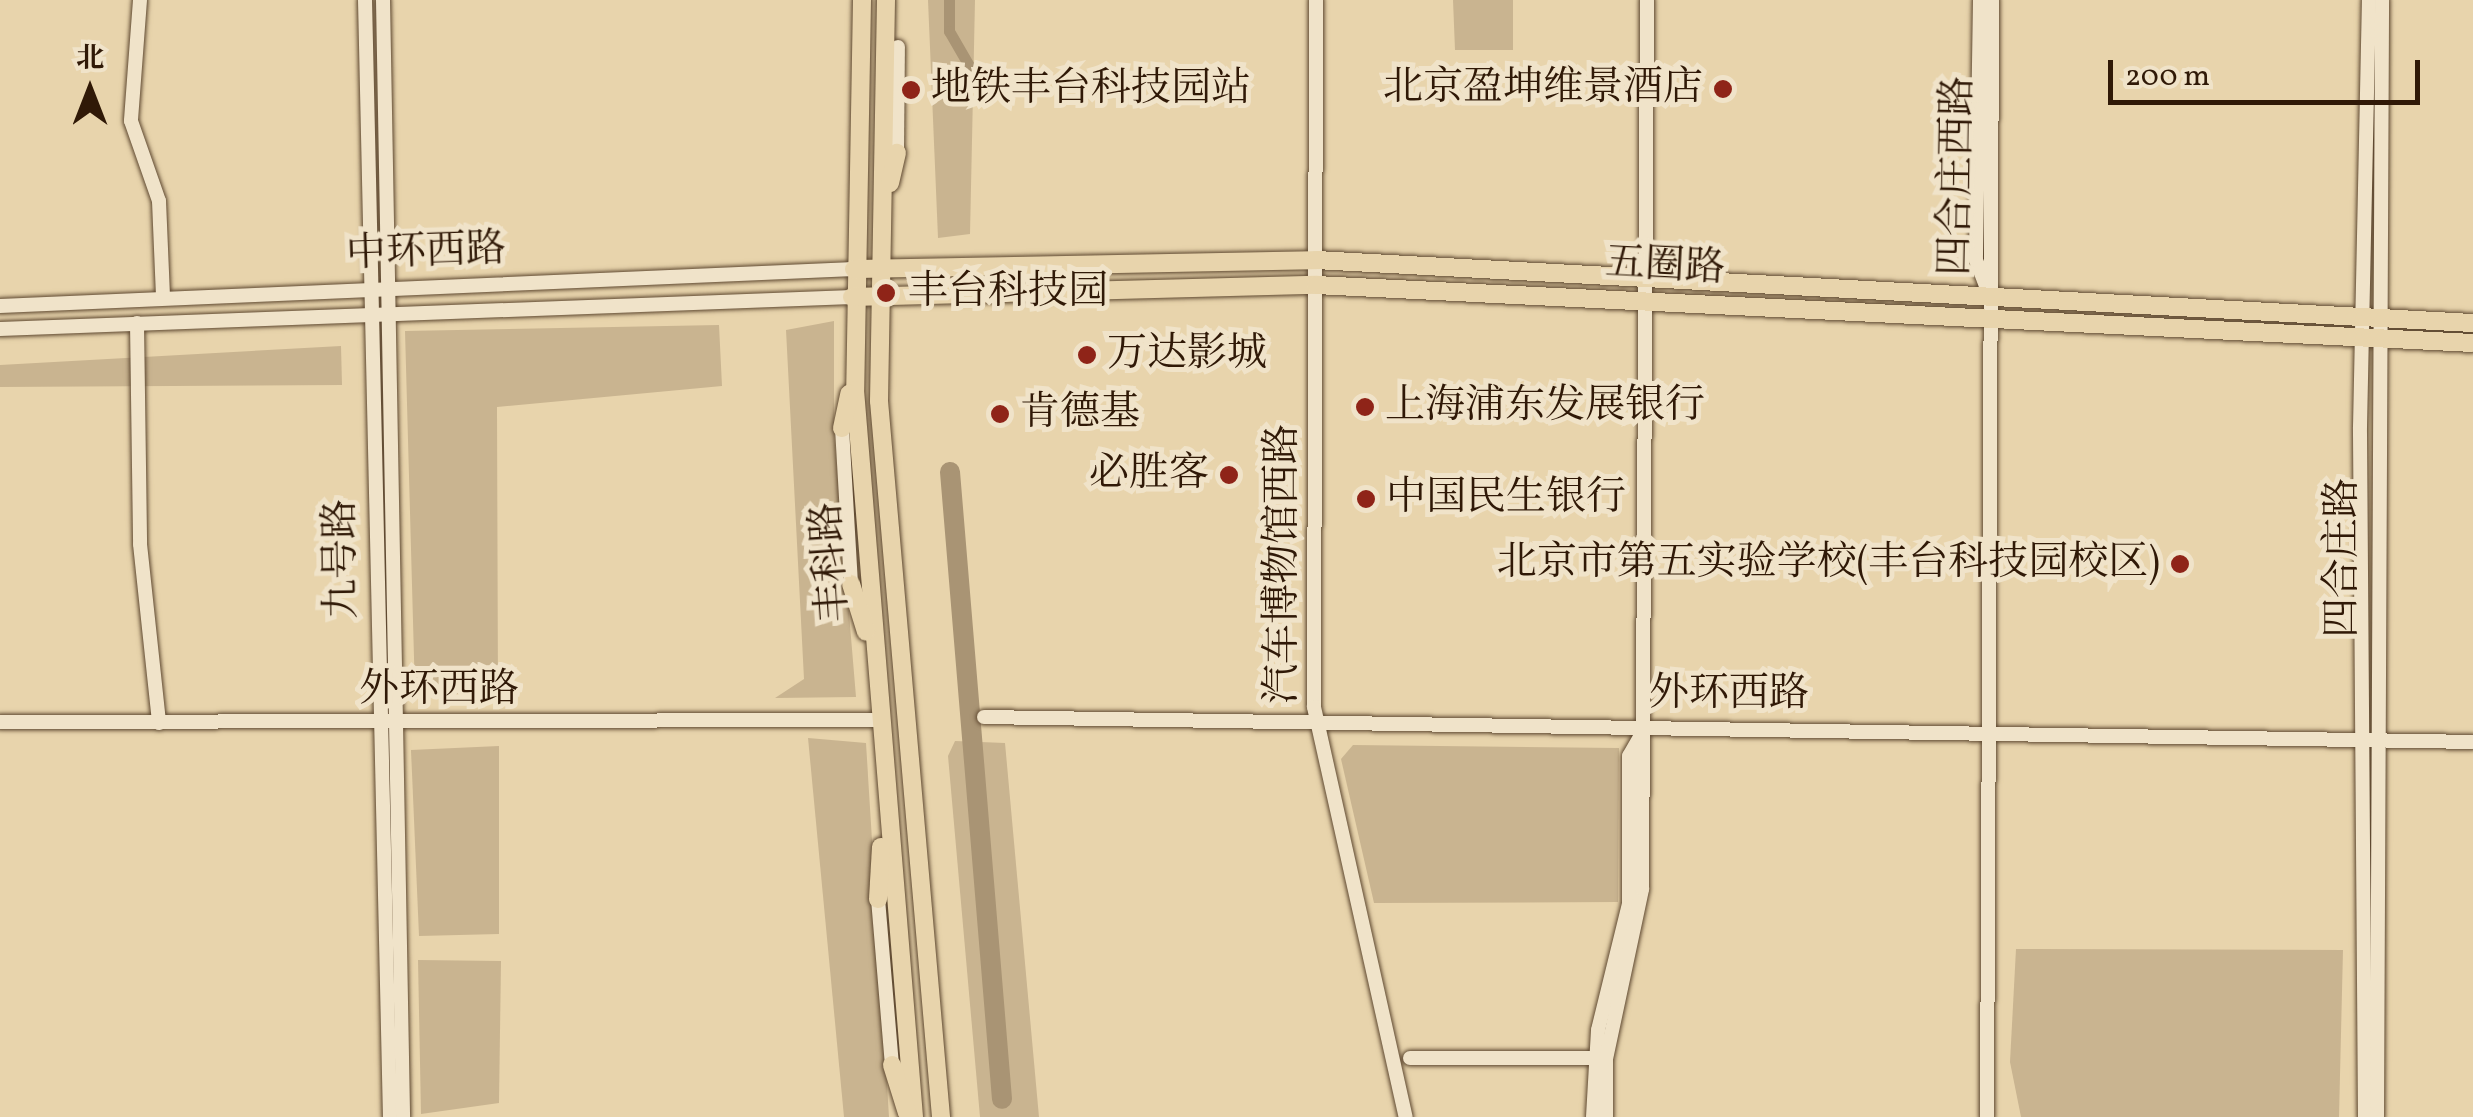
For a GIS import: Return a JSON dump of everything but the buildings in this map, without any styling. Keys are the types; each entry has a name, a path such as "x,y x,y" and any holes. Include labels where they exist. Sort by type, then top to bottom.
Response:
{"main road":[{"name":"丰科路","path":"862,0 852,297 854,370 911,1117"},
{"name":"丰科路","path":"888,0 879,401 940,1117"},
{"path":"888,0 898,47"},
{"path":"882,212 897,154"},
{"name":"五圈路","path":"854,269 1316,260 2473,323"},
{"name":"五圈路","path":"852,297 1316,286 2473,343"},
{"path":"842,428 854,370"},
{"path":"852,584 873,656"},
{"path":"878,899 886,812"},
{"path":"892,1065 911,1117"}],"street":[{"path":"140,0 130,122 160,201 163,298"},
{"name":"九号路","path":"366,0 377,287"},
{"name":"九号路","path":"383,0 377,287 379,724 390,1117"},
{"name":"汽车博物馆西路","path":"1316,0 1318,724 1406,1117"},
{"path":"1593,1117 1600,1058 1624,938 1630,756 1646,727 1647,0"},
{"name":"四合庄西路","path":"1980,0 1976,260 1990,296"},
{"name":"四合庄西路","path":"1990,296 1992,0"},
{"name":"四合庄路","path":"2365,1117 2369,0"},
{"name":"四合庄路","path":"2370,317 2382,0"},
{"path":"897,154 898,47"},
{"name":"中环西路","path":"0,306 854,269"},
{"path":"1988,1117 1990,296"},
{"name":"中环西路","path":"0,330 377,311 852,297"},
{"name":"九号路","path":"377,311 396,724 403,1117"},
{"path":"137,323 140,544 158,723"},
{"name":"丰科路","path":"842,428 852,584"},
{"name":"外环西路","path":"984,717 1990,730 2473,742"},
{"name":"外环西路","path":"0,722 879,720"},
{"name":"四合庄路","path":"2369,740 2377,1117"},
{"path":"878,899 892,1065"},
{"path":"1410,1058 1600,1058"},
{"path":"1600,1058 1606,1117"}],"shaded area":[{"path":"928,0 975,0 970,234 938,238"},
{"path":"1453,0 1513,0 1513,50 1455,50"},
{"path":"834,321 834,434 856,697 775,698 804,679 786,330"},
{"path":"719,325 722,386 497,407 498,694 415,694 405,331"},
{"path":"341,346 342,385 0,387 0,365"},
{"path":"808,738 866,743 889,1117 844,1117"},
{"path":"955,741 1005,743 1039,1117 980,1117 948,756"},
{"path":"1353,745 1619,748 1618,902 1374,903 1341,759"},
{"path":"499,746 499,934 419,936 411,750"},
{"path":"2016,949 2343,950 2339,1117 2021,1117 2010,1062"},
{"path":"418,960 501,961 499,1103 421,1114"}],"waterway":[{"path":"949,0 949,31 975,76"},
{"path":"950,472 1002,1099"}],"place":[{"name":"北京盈坤维景酒店","path":"1723,89"},
{"name":"地铁丰台科技园站","path":"911,90"},
{"name":"丰台科技园","path":"886,293"},
{"name":"万达影城","path":"1087,355"},
{"name":"上海浦东发展银行","path":"1365,407"},
{"name":"肯德基","path":"1000,414"},
{"name":"必胜客","path":"1229,475"},
{"name":"中国民生银行","path":"1366,499"},
{"name":"北京市第五实验学校(丰台科技园校区)","path":"2180,564"}]}
